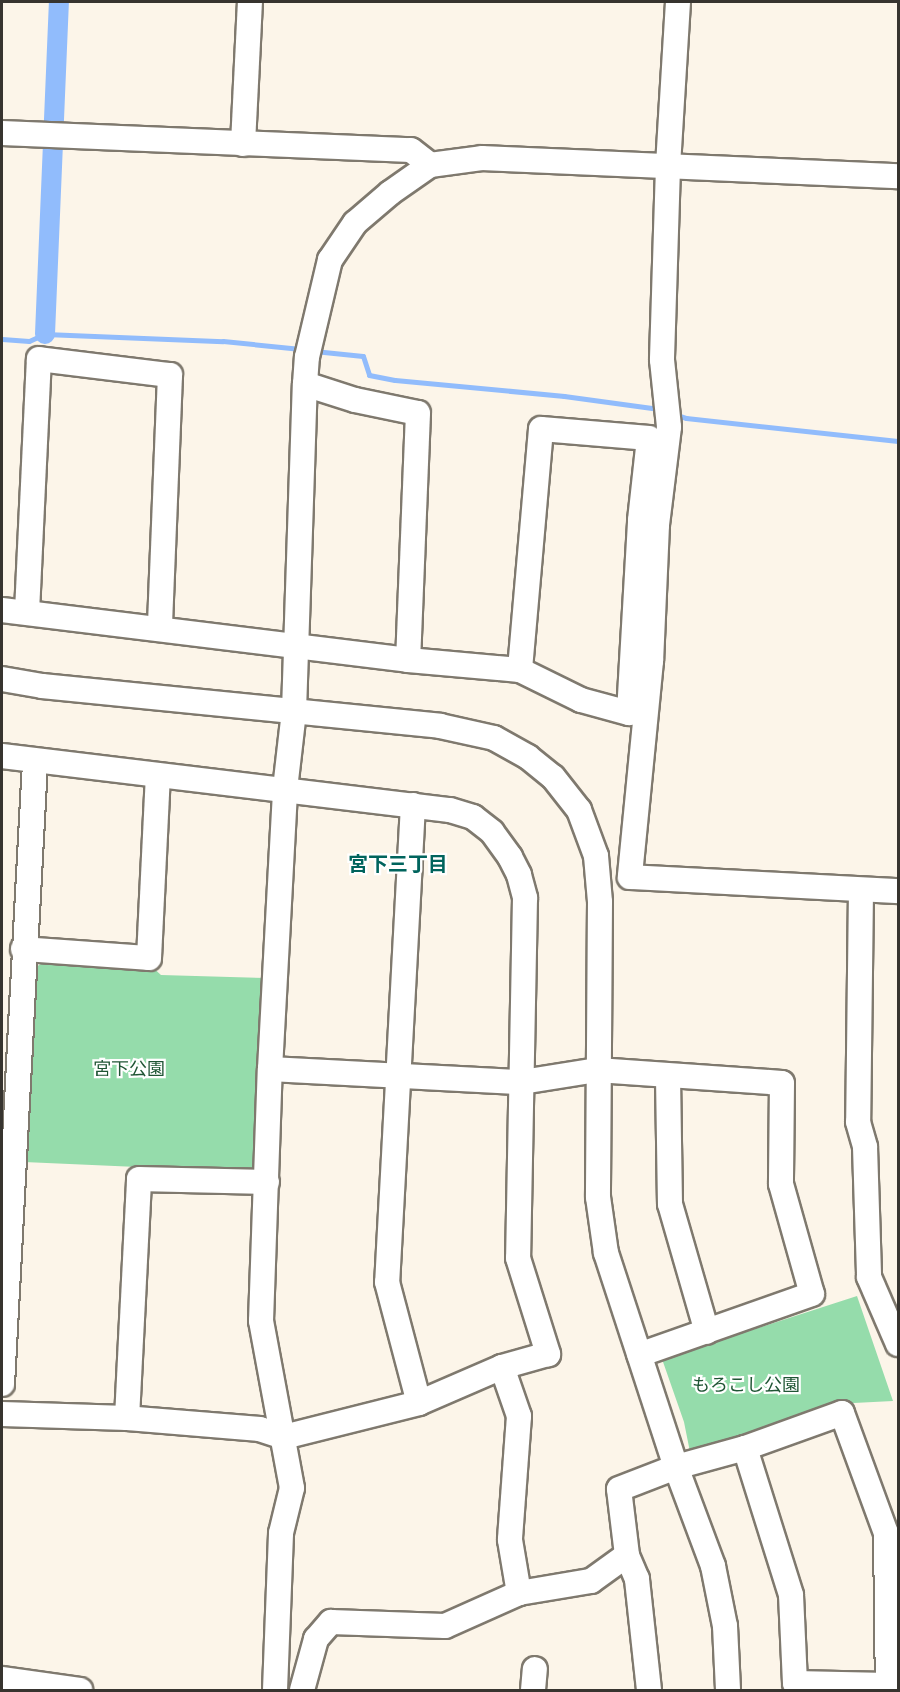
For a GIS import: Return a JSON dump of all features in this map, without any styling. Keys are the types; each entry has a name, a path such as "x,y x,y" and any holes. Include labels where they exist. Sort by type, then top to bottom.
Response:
{"street":[{"path":"243,144 250,2"},
{"path":"678,2 668,167 662,360 669,427 657,525 651,661 630,877 898,891"},
{"path":"2,133 411,150 430,165"},
{"path":"276,1690 281,1533 292,1488 261,1321 270,1069 285,789 294,711 307,357 330,260 355,223 390,193 430,165 482,158 898,176"},
{"path":"27,612 39,359 170,375 159,629"},
{"path":"305,384 355,400 418,413 408,660"},
{"path":"2,610 408,660 520,670 580,700 629,713 640,520 649,438 541,429 520,670"},
{"path":"2,679 42,686 440,726 494,738 528,757 553,777 579,810 597,856 600,902 597,1197 606,1252 676,1467 713,1566 725,1626 728,1690"},
{"path":"2,756 158,777 285,789 450,810 473,817 501,842 519,875 525,898 518,1258 548,1353 502,1367 419,1403 284,1437 260,1429 127,1418 2,1414"},
{"path":"2,1384 10,1042 23,949 36,762"},
{"path":"23,949 149,958 158,777"},
{"path":"412,805 387,1282 419,1403"},
{"path":"861,890 858,1122 865,1147 869,1277 898,1344"},
{"path":"270,1069 522,1082 597,1070 668,1077 782,1083 781,1184 812,1294 639,1355"},
{"path":"668,1077 670,1204 707,1332"},
{"path":"127,1418 139,1179 267,1182"},
{"path":"502,1367 519,1416 510,1540 519,1593"},
{"path":"649,1690 637,1579 627,1555 619,1489 676,1467 745,1448 842,1413 886,1533 888,1688 795,1683 791,1595 745,1448"},
{"path":"302,1690 316,1639 331,1623 445,1626 519,1593 591,1581 627,1555"},
{"path":"2,1679 80,1690"}],"green space":[{"name":"宮下公園","path":"49,959 150,965 161,975 267,978 260,1163 251,1172 24,1162 31,970"},
{"name":"もろこし公園","path":"857,1296 893,1401 834,1404 776,1426 690,1452 684,1422 662,1359"}],"waterway":[{"path":"45,334 59,2"},
{"path":"2,339 29,341 45,334 223,341 301,349"},
{"path":"314,351 363,356 369,375 395,380 564,396 659,409"},
{"path":"674,414 686,418 898,441"}],"district":[{"name":"宮下三丁目","path":"398,863"}]}
